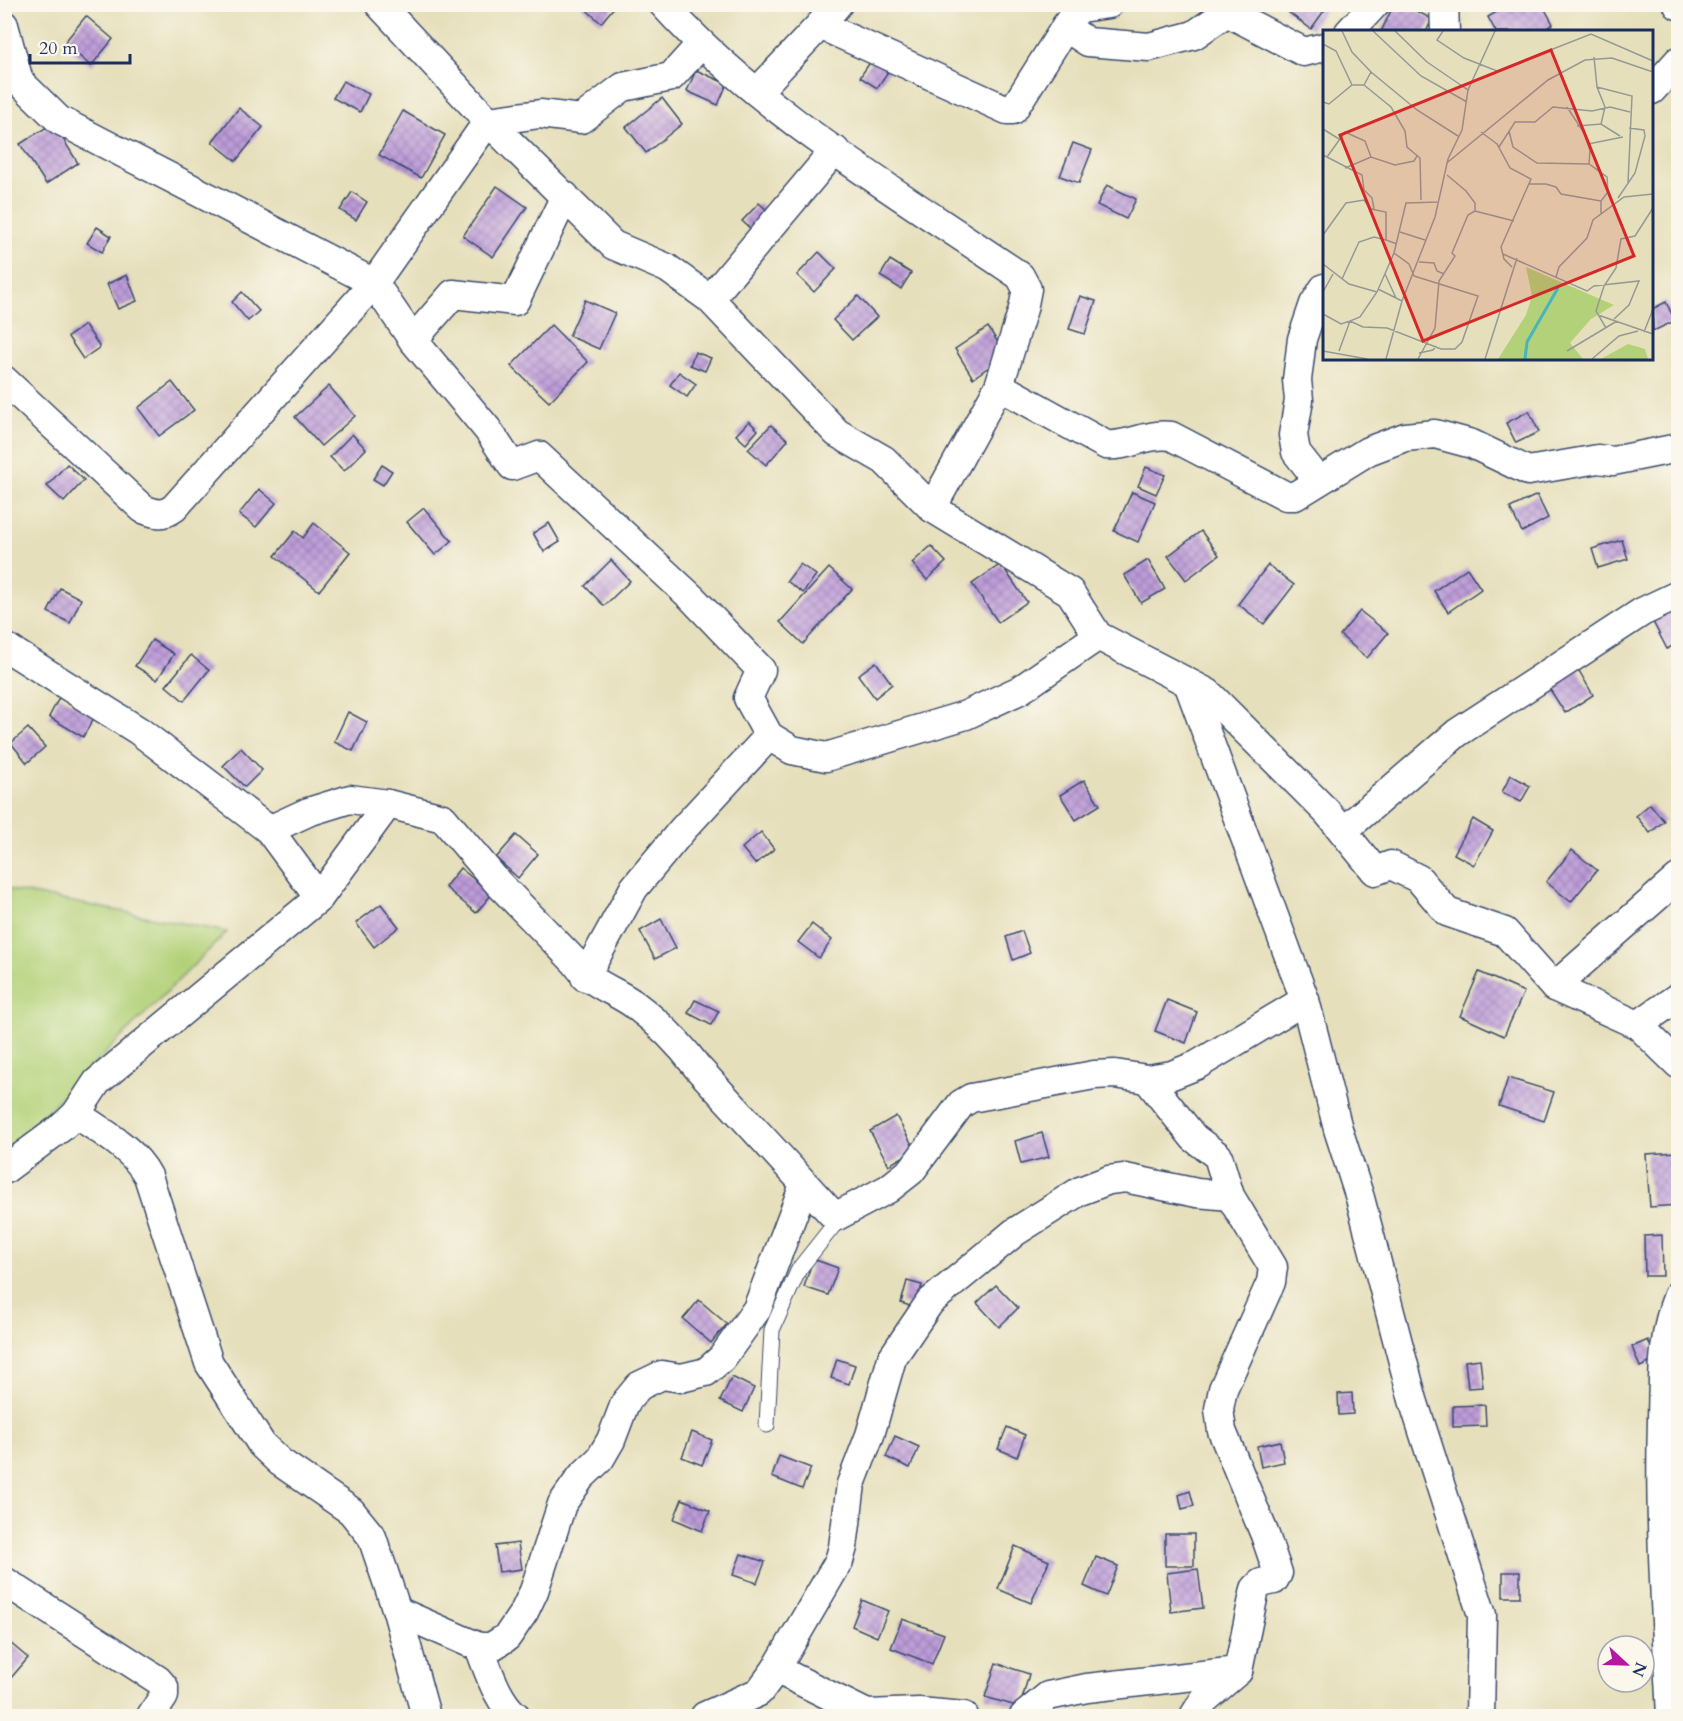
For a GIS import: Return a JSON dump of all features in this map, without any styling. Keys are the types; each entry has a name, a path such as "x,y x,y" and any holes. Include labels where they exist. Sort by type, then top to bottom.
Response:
{"street":[{"path":"4,16 13,4"},
{"path":"379,4 488,121 613,245 667,268 710,299 837,433 884,460 932,508 1070,592 1098,636 1208,693 1328,812 1375,871 1390,865 1419,879 1447,912 1505,932 1554,987 1638,1024 1678,1064"},
{"path":"663,4 700,45 757,92 835,150 1020,276 1027,289 999,386 932,508"},
{"path":"757,92 829,15 1007,110 1013,110 1065,27 1080,8 1109,4"},
{"path":"1351,30 1375,4"},
{"path":"1444,4 1445,30"},
{"path":"1065,27 1088,42 1149,47 1194,35 1227,12 1304,52 1323,47"},
{"path":"4,25 19,81 59,120 374,284 413,340 488,430 512,466 539,456 692,598 761,670 748,698 769,736 792,750 826,757 930,728 1020,690 1098,636"},
{"path":"4,380 143,509 155,514 166,513 174,508 374,284 488,121 540,114 581,119 623,87 671,77 700,45"},
{"path":"1653,89 1678,61"},
{"path":"710,299 835,150"},
{"path":"413,340 453,294 515,301 565,196"},
{"path":"1318,480 1296,452 1293,435 1299,400 1297,380 1302,339 1314,304 1323,290"},
{"path":"999,386 1106,445 1118,446 1155,434 1171,436 1287,496 1295,496 1318,480 1377,448 1406,437 1435,434 1472,444 1528,471 1598,459 1613,461 1678,448"},
{"path":"1343,831 1457,733 1642,612 1678,595"},
{"path":"4,646 140,731 269,831 320,898"},
{"path":"1188,683 1305,1000 1413,1400 1482,1615 1480,1716"},
{"path":"585,977 634,888 697,813 769,736"},
{"path":"269,831 308,812 350,799 388,804 443,818 498,883 576,963 585,977 634,1004 681,1046 697,1067 829,1214 835,1217 841,1216 888,1189 910,1171 961,1104 971,1098 1094,1075 1115,1074 1147,1079 1172,1075 1197,1065 1305,1000"},
{"path":"4,1170 76,1114 97,1082 320,898 388,804"},
{"path":"1554,987 1678,878"},
{"path":"1638,1024 1678,998"},
{"path":"1147,1079 1194,1138 1218,1156 1230,1196 1273,1267 1271,1282 1222,1389 1219,1409 1222,1431 1265,1535 1278,1574 1274,1580 1261,1583 1255,1589 1238,1671 1204,1700 1194,1716"},
{"path":"76,1114 125,1148 141,1163 148,1176 209,1363 262,1445 279,1462 351,1511 372,1537 397,1611 426,1716"},
{"path":"705,1716 759,1692 776,1669 839,1561 851,1484 870,1435 892,1358 930,1302 1015,1232 1080,1191 1109,1180 1125,1178 1197,1193 1230,1196"},
{"path":"397,1611 478,1647 491,1647 507,1637 524,1612 534,1591 562,1504 581,1477 600,1459 611,1440 625,1403 639,1386 662,1375 681,1378 706,1372 722,1358 757,1309 804,1185"},
{"path":"1671,1716 1664,1592 1661,1453 1664,1354 1672,1311 1678,1295"},
{"path":"4,1581 158,1680 164,1687 164,1696 151,1716"},
{"path":"478,1647 500,1696 508,1710 516,1716"},
{"path":"776,1669 867,1714 964,1716"},
{"path":"1024,1716 1048,1696 1071,1704 1238,1671"}],"lane":[{"path":"767,1425 772,1330 799,1269 841,1216"}],"green space":[{"path":"4,885 11,890 227,932 5,1153"}],"building":[{"path":"580,4 613,4 615,6 601,23"},
{"path":"1288,4 1329,4 1311,29 1284,9"},
{"path":"1394,4 1403,4 1432,19 1427,30 1382,30"},
{"path":"1510,4 1542,4 1553,24 1543,30 1495,30 1488,17"},
{"path":"86,16 113,39 91,66 64,43"},
{"path":"871,61 893,64 877,88 860,77"},
{"path":"696,70 727,84 718,105 687,91"},
{"path":"343,81 369,94 360,112 333,98"},
{"path":"662,98 682,124 646,153 626,127"},
{"path":"239,108 263,127 236,161 212,142"},
{"path":"403,111 445,135 421,178 379,155"},
{"path":"53,123 78,163 46,184 20,144"},
{"path":"1073,143 1092,150 1079,183 1060,176"},
{"path":"1107,185 1136,199 1126,219 1097,205"},
{"path":"497,186 527,207 493,257 463,236"},
{"path":"352,192 367,202 356,220 340,210"},
{"path":"759,203 772,215 756,234 742,221"},
{"path":"97,227 111,236 102,252 87,243"},
{"path":"819,252 836,269 814,292 797,275"},
{"path":"890,260 911,273 901,289 880,276"},
{"path":"127,275 137,301 118,309 107,284"},
{"path":"242,292 259,311 248,321 232,302"},
{"path":"858,296 877,317 852,340 833,320"},
{"path":"1080,296 1096,301 1085,334 1069,329"},
{"path":"585,300 615,313 599,349 569,336"},
{"path":"1666,302 1675,321 1653,331 1653,308"},
{"path":"85,325 100,347 83,359 68,337"},
{"path":"551,325 588,362 549,402 511,366"},
{"path":"988,327 1006,355 973,378 955,349"},
{"path":"695,352 711,358 705,371 690,365"},
{"path":"679,372 696,384 687,397 670,385"},
{"path":"172,382 194,410 159,436 138,408"},
{"path":"329,386 355,416 321,446 295,417"},
{"path":"1529,411 1539,432 1516,443 1506,423"},
{"path":"749,421 758,430 746,444 736,435"},
{"path":"771,425 788,440 766,465 748,449"},
{"path":"352,434 366,449 344,471 330,457"},
{"path":"67,464 84,480 64,502 47,486"},
{"path":"382,465 392,471 383,485 373,479"},
{"path":"1146,467 1165,475 1156,494 1138,486"},
{"path":"259,489 276,503 256,527 239,514"},
{"path":"1132,492 1155,502 1138,542 1114,531"},
{"path":"1537,495 1548,518 1522,532 1510,508"},
{"path":"424,508 452,541 435,555 407,522"},
{"path":"314,523 350,552 319,591 275,556 295,531 303,538"},
{"path":"549,523 560,542 544,552 533,533"},
{"path":"1201,531 1219,555 1186,580 1168,556"},
{"path":"1622,540 1628,559 1598,568 1592,549"},
{"path":"931,546 946,562 927,580 912,563"},
{"path":"611,560 630,581 604,606 585,586"},
{"path":"1148,560 1165,589 1141,603 1124,575"},
{"path":"800,564 816,575 803,593 787,581"},
{"path":"1001,564 1027,602 998,622 972,584"},
{"path":"1268,565 1294,585 1264,624 1238,604"},
{"path":"829,568 852,589 803,644 780,622"},
{"path":"1467,568 1481,589 1448,612 1434,591"},
{"path":"60,588 81,599 70,623 48,612"},
{"path":"1678,605 1678,643 1667,649 1651,618"},
{"path":"1360,611 1388,633 1367,658 1340,635"},
{"path":"152,640 174,654 157,680 135,666"},
{"path":"191,655 209,670 184,701 166,686"},
{"path":"876,662 892,684 875,698 858,675"},
{"path":"1578,669 1593,695 1565,713 1549,688"},
{"path":"60,696 95,716 83,737 49,717"},
{"path":"348,712 367,722 353,751 334,742"},
{"path":"28,728 45,747 27,763 11,743"},
{"path":"241,748 262,770 245,787 223,766"},
{"path":"1511,775 1530,786 1521,802 1502,792"},
{"path":"1084,780 1100,805 1076,820 1060,795"},
{"path":"1650,804 1664,821 1650,833 1636,816"},
{"path":"1473,819 1493,831 1474,865 1454,854"},
{"path":"761,832 774,849 755,864 742,848"},
{"path":"516,835 538,854 518,878 496,858"},
{"path":"1572,850 1597,870 1571,902 1546,882"},
{"path":"460,868 492,894 476,913 445,887"},
{"path":"381,904 399,927 374,947 356,923"},
{"path":"661,919 676,948 655,959 640,931"},
{"path":"812,924 832,940 819,958 798,942"},
{"path":"1022,931 1030,953 1013,960 1006,937"},
{"path":"1479,972 1524,992 1504,1036 1460,1016"},
{"path":"695,1000 719,1011 711,1025 688,1013"},
{"path":"1167,1000 1197,1012 1186,1043 1155,1031"},
{"path":"1508,1078 1554,1092 1544,1121 1499,1106"},
{"path":"896,1116 915,1150 889,1165 870,1131"},
{"path":"1042,1133 1049,1157 1021,1164 1015,1141"},
{"path":"1678,1152 1678,1205 1650,1207 1646,1154"},
{"path":"1662,1235 1663,1276 1645,1276 1644,1236"},
{"path":"813,1259 838,1268 828,1295 804,1287"},
{"path":"907,1281 922,1285 916,1308 901,1303"},
{"path":"996,1285 1018,1308 999,1327 977,1303"},
{"path":"699,1300 727,1324 711,1343 683,1319"},
{"path":"1648,1340 1656,1360 1640,1367 1632,1347"},
{"path":"837,1359 855,1365 849,1384 831,1378"},
{"path":"1480,1359 1483,1387 1468,1388 1465,1361"},
{"path":"732,1377 754,1388 743,1412 720,1401"},
{"path":"1352,1393 1353,1414 1339,1415 1338,1394"},
{"path":"1485,1405 1486,1426 1453,1427 1453,1406"},
{"path":"1007,1427 1025,1435 1017,1457 998,1449"},
{"path":"692,1432 712,1440 702,1465 682,1457"},
{"path":"895,1436 919,1447 910,1468 886,1457"},
{"path":"1280,1441 1284,1462 1261,1467 1257,1446"},
{"path":"779,1456 811,1468 802,1489 772,1477"},
{"path":"1190,1491 1194,1506 1182,1509 1179,1495"},
{"path":"682,1499 710,1511 702,1531 674,1519"},
{"path":"1165,1534 1194,1534 1194,1566 1165,1566"},
{"path":"518,1543 522,1569 499,1572 495,1546"},
{"path":"1015,1546 1049,1561 1031,1603 998,1589"},
{"path":"741,1554 765,1562 757,1583 733,1575"},
{"path":"1096,1557 1118,1566 1106,1596 1084,1586"},
{"path":"1198,1569 1203,1608 1171,1612 1167,1573"},
{"path":"1503,1572 1520,1572 1520,1597 1503,1597"},
{"path":"862,1600 888,1611 877,1637 852,1626"},
{"path":"902,1619 944,1634 932,1664 891,1648"},
{"path":"9,1642 28,1658 4,1686 4,1647"},
{"path":"996,1663 1029,1674 1020,1707 985,1697"}]}
